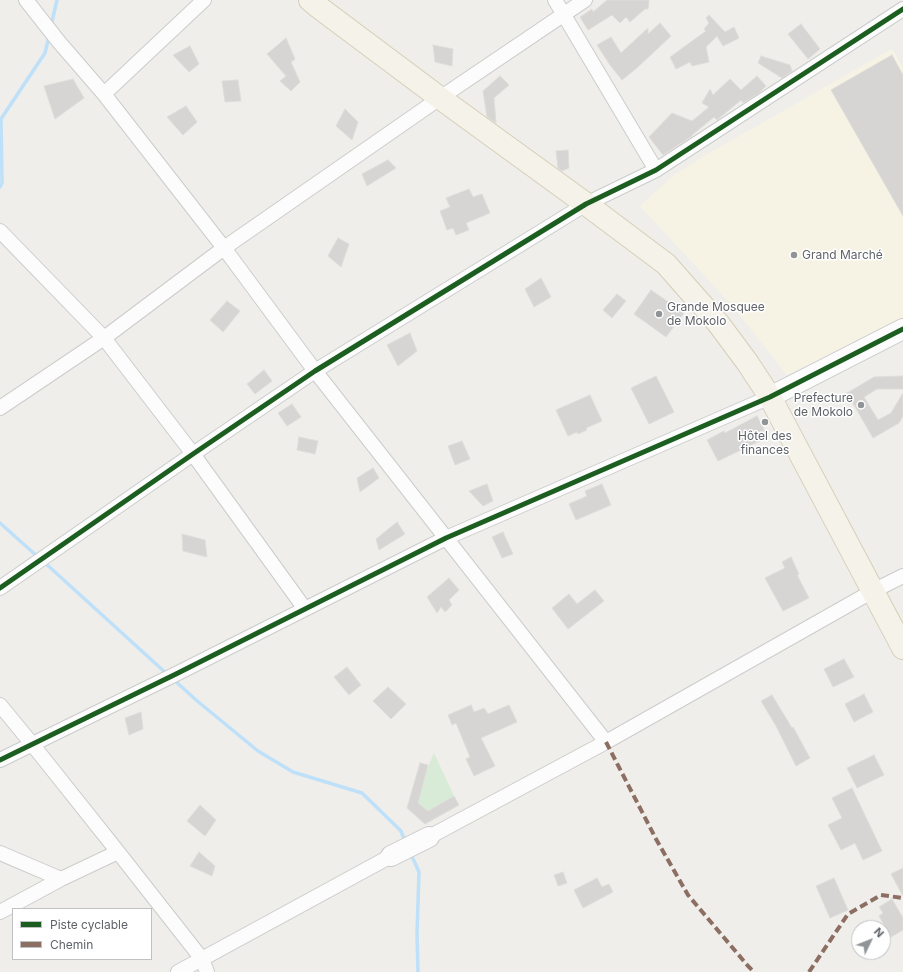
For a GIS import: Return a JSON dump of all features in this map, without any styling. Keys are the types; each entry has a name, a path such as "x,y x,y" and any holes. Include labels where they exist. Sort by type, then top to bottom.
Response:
{"main road":[{"path":"310,0 440,98 666,264 718,322 770,397 903,648"}],"street":[{"path":"26,0 104,94 224,248 315,371 606,742"},
{"path":"104,94 204,0"},
{"path":"555,0 656,170"},
{"path":"0,408 104,338 224,248 440,98 585,0"},
{"path":"0,588 315,371 586,204 656,170 903,9"},
{"path":"0,231 104,338 193,454 305,609"},
{"path":"0,760 158,684 446,538 770,397 903,329"},
{"path":"178,972 391,856 606,742 873,591 903,576"},
{"path":"0,705 202,959 207,972"},
{"path":"0,912 61,879 118,852"},
{"path":"0,853 61,879"}],"shaded area":[{"name":"Grand Marché","path":"892,49 903,68 903,319 787,375 731,304 640,206 673,176 701,158"}],"green space":[{"path":"434,753 454,796 428,811 418,803 427,769"}],"building":[{"path":"607,0 649,0 648,9 645,9 630,22 626,17 620,23 612,15 588,30 580,17 592,9 593,12"},
{"path":"709,15 725,32 734,27 739,38 723,46 717,36 706,47 709,62 692,66 690,62 676,69 670,57 706,31 704,29 709,23 706,18"},
{"path":"660,23 671,36 622,80 597,45 611,37 621,53 648,28 648,34"},
{"path":"801,24 820,49 808,59 788,34"},
{"path":"286,38 295,59 291,62 300,82 291,91 280,81 286,76 267,54"},
{"path":"433,45 453,49 452,66 435,62"},
{"path":"190,46 199,64 189,72 173,55"},
{"path":"892,55 903,75 903,216 831,90"},
{"path":"761,56 790,65 792,71 782,78 758,63"},
{"path":"500,76 509,85 494,98 496,123 487,117 483,91"},
{"path":"757,76 766,86 759,93 743,103 741,100 717,120 714,117 692,136 663,155 649,137 672,113 692,121 709,107 702,103 710,89 713,95 730,79 741,90"},
{"path":"73,79 84,98 55,119 44,86"},
{"path":"238,80 241,101 225,102 222,81"},
{"path":"186,106 197,122 183,135 167,117"},
{"path":"345,109 358,122 352,140 336,126"},
{"path":"568,150 569,168 562,171 558,168 556,151"},
{"path":"388,160 396,168 367,186 362,174"},
{"path":"469,189 473,197 482,194 490,213 466,223 469,230 456,235 453,228 447,230 440,211 450,207 446,198"},
{"path":"338,238 349,244 341,267 328,256"},
{"path":"541,278 551,297 534,307 525,289"},
{"name":"Grande Mosquee de Mokolo","path":"651,290 684,313 666,337 634,314"},
{"path":"617,294 626,301 612,318 603,310"},
{"path":"227,301 240,311 223,332 210,320"},
{"path":"410,333 417,351 398,366 387,345"},
{"path":"264,370 272,381 255,394 247,384"},
{"path":"656,376 674,412 649,424 631,388"},
{"name":"Prefecture de Mokolo","path":"903,376 903,389 877,389 864,397 878,420 891,413 903,393 903,416 899,423 873,438 847,393 874,377"},
{"path":"590,395 602,421 586,428 587,430 578,434 577,432 568,436 556,410"},
{"path":"292,404 301,417 287,426 278,413"},
{"path":"757,416 768,437 718,461 707,440 724,431 725,433"},
{"path":"299,437 318,441 315,454 297,450"},
{"path":"462,441 470,459 455,465 448,446"},
{"path":"373,468 379,478 360,492 357,478"},
{"path":"487,484 493,501 483,506 469,491"},
{"path":"602,484 611,505 576,520 569,504 587,496 585,491"},
{"path":"397,522 405,534 379,550 376,539"},
{"path":"503,532 513,554 502,558 492,537"},
{"path":"182,534 205,540 207,557 183,551"},
{"path":"791,557 799,574 797,575 809,598 783,611 765,578 785,568 782,562"},
{"path":"449,578 459,590 449,600 452,605 445,612 441,607 437,613 427,597"},
{"path":"595,590 604,601 568,629 552,608 569,594 577,604"},
{"path":"844,659 854,677 833,687 824,669"},
{"path":"347,667 361,685 349,695 334,677"},
{"path":"388,687 406,704 391,719 373,701"},
{"path":"864,694 873,712 854,722 845,704"},
{"path":"772,695 792,728 793,727 810,758 796,766 776,726 761,701"},
{"path":"471,705 474,712 484,708 488,714 509,705 517,722 481,738 495,766 474,776 466,759 470,757 456,723 452,725 448,715"},
{"path":"141,712 143,729 129,735 125,718"},
{"path":"874,755 884,775 857,788 847,768"},
{"path":"420,763 428,765 418,803 428,811 454,796 459,805 425,824 407,808"},
{"path":"852,788 882,851 863,860 855,843 841,850 828,825 842,818 832,798"},
{"path":"200,805 216,820 205,836 187,821"},
{"path":"199,852 215,866 212,876 190,866"},
{"path":"903,868 903,896 891,874"},
{"path":"563,872 567,883 558,886 554,875"},
{"path":"597,878 602,887 609,884 613,892 583,908 574,890"},
{"path":"834,878 848,910 830,918 816,886"},
{"path":"892,899 903,918 903,930 891,937 891,920 881,920 879,916 883,913 879,907"}],"waterway":[{"path":"51,26 57,0"},
{"path":"0,187 2,183 1,119 45,53 49,36"},
{"path":"0,523 38,557"},
{"path":"44,562 167,674"},
{"path":"173,679 258,751 293,772 362,793 401,831 405,841"},
{"path":"410,852 419,872 417,934 418,972"}],"marked path":[{"path":"606,742 656,839 688,895 754,972"},
{"path":"809,972 848,914 881,895 903,898"}],"cycle path":[{"path":"0,588 315,371 586,204 656,170 903,9"},
{"path":"0,760 176,674 446,538 770,397 903,329"}],"place":[{"name":"Grand Marché","path":"794,255"},
{"name":"Grande Mosquee de Mokolo","path":"659,314"},
{"name":"Prefecture de Mokolo","path":"861,405"},
{"name":"Hôtel des finances","path":"765,422"}]}
